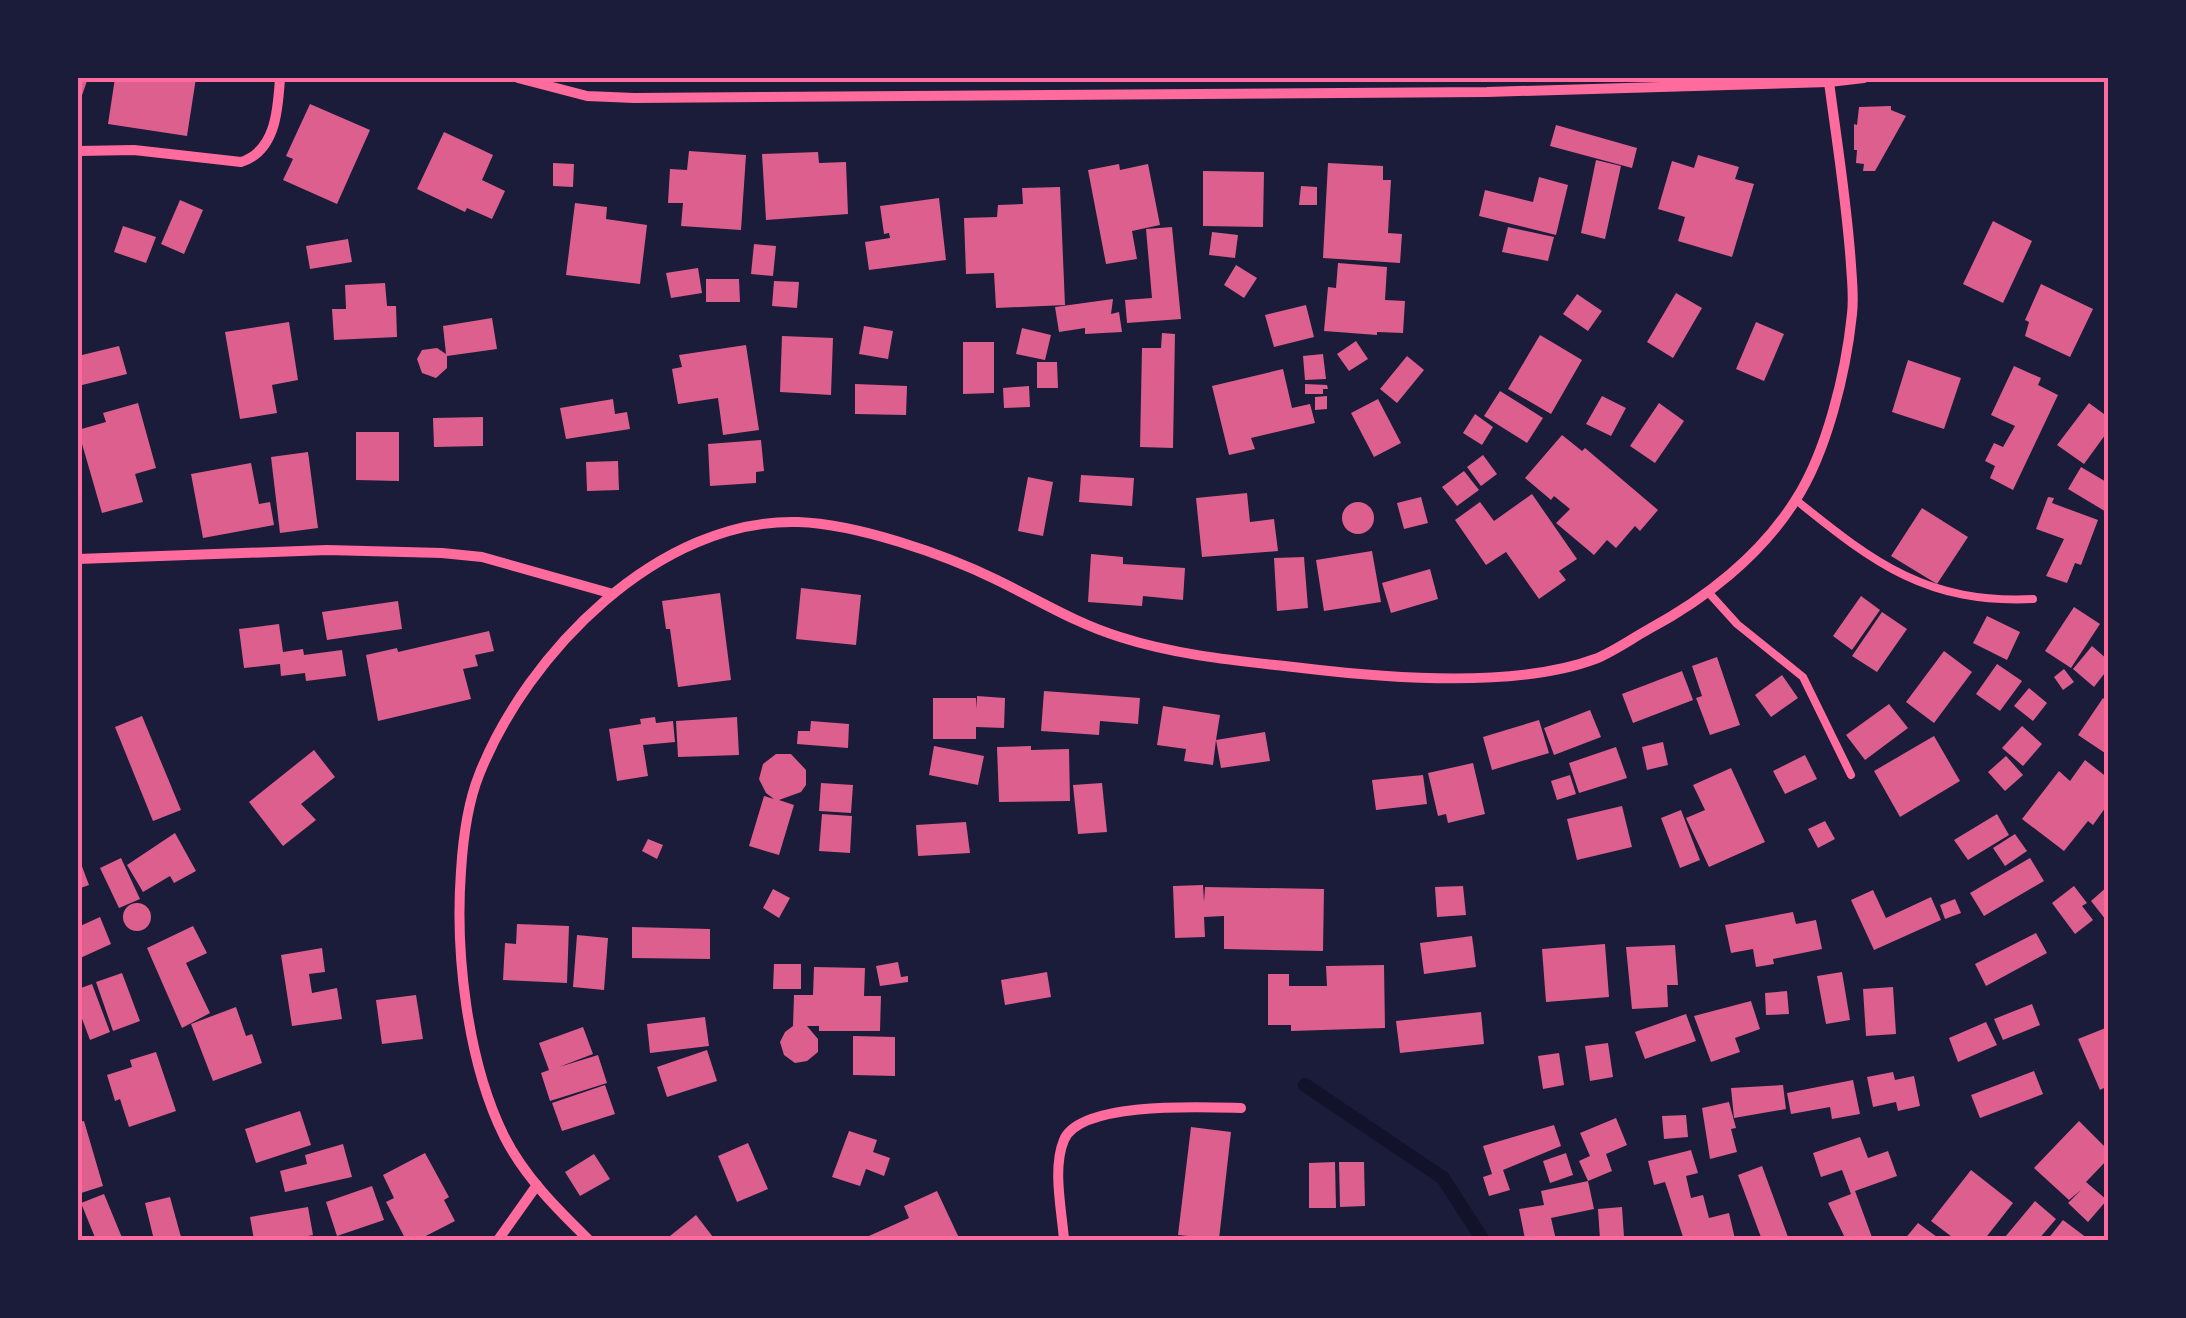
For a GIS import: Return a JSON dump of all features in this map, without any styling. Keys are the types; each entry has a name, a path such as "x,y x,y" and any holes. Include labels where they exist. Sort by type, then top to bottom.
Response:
{"street":[{"path":"78,152 134,150 240,162 253,158 270,136 276,120 280,78"},
{"path":"518,78 587,96 634,98 1487,92 1864,78"},
{"path":"589,1240 537,1185 505,1138 476,1051 458,903 461,858 477,778 493,744 562,643 613,594 656,561 690,544 755,523 804,522 933,552 1116,636 1185,654 1362,675 1530,674 1595,659 1709,593 1760,546 1796,500 1816,459 1840,384 1854,308 1848,224 1829,82"},
{"path":"78,558 327,550 442,554 482,557 613,594"},
{"path":"1064,1240 1060,1163 1062,1144 1076,1123 1112,1114 1183,1106 1241,1108"},
{"path":"498,1240 537,1185"}],"lane":[{"path":"1796,500 1858,548 1924,584 1962,597 1993,601 2033,599"},
{"path":"1709,593 1737,624 1803,677 1851,775"}],"building":[{"path":"78,78 88,78 78,107"},
{"path":"115,78 196,78 187,136 108,124"},
{"path":"310,104 370,130 337,204 283,180 293,159 286,156"},
{"path":"1891,106 1891,110 1906,116 1875,171 1863,171 1864,164 1856,163 1854,150 1854,124 1857,125 1859,107"},
{"path":"1556,125 1637,148 1632,168 1550,146"},
{"path":"444,132 493,155 482,180 505,191 492,219 467,208 465,212 417,189"},
{"path":"689,151 746,155 741,230 681,226 683,203 668,203 670,169 687,170"},
{"path":"818,152 819,163 846,162 848,214 766,220 762,154"},
{"path":"1698,155 1739,167 1735,179 1754,184 1732,257 1678,241 1685,217 1658,209 1672,161 1694,168"},
{"path":"1596,160 1621,166 1605,239 1581,233"},
{"path":"553,163 574,164 573,187 553,186"},
{"path":"1328,163 1383,166 1383,180 1391,180 1388,233 1402,234 1400,263 1323,258"},
{"path":"1119,164 1120,170 1148,164 1160,225 1132,231 1137,259 1106,264 1088,170"},
{"path":"1203,171 1264,172 1263,227 1203,226"},
{"path":"1539,177 1568,185 1556,235 1479,216 1485,190 1533,202"},
{"path":"1301,186 1317,187 1317,205 1299,205"},
{"path":"1060,187 1065,305 996,308 994,273 966,274 964,218 997,217 998,205 1023,204 1022,188"},
{"path":"939,198 946,260 869,270 865,242 890,238 889,233 884,234 880,206"},
{"path":"180,200 203,210 184,254 161,244"},
{"path":"575,203 607,207 606,219 647,225 640,284 566,275"},
{"path":"1993,221 2032,241 2003,303 1963,284"},
{"path":"123,226 156,237 146,263 114,252"},
{"path":"1172,227 1181,319 1127,323 1125,300 1152,298 1146,229"},
{"path":"1508,227 1554,237 1548,261 1502,252"},
{"path":"1212,232 1238,235 1235,258 1209,255"},
{"path":"348,239 352,262 310,269 306,246"},
{"path":"754,244 776,246 773,276 751,274"},
{"path":"1338,263 1387,267 1385,300 1405,301 1403,333 1324,331 1328,287 1336,288"},
{"path":"1236,265 1257,278 1244,298 1224,285"},
{"path":"698,268 702,293 671,298 666,273"},
{"path":"706,279 739,279 740,302 706,302"},
{"path":"774,281 799,282 797,308 772,306"},
{"path":"385,283 387,306 396,306 397,337 334,340 332,309 346,309 345,285"},
{"path":"2041,284 2093,309 2070,357 2025,336 2029,322 2025,320"},
{"path":"1676,293 1702,308 1673,358 1647,342"},
{"path":"1577,294 1602,311 1588,331 1563,314"},
{"path":"1113,299 1111,314 1119,312 1122,332 1085,334 1085,328 1059,332 1055,307"},
{"path":"1306,305 1314,337 1274,347 1265,315"},
{"path":"492,318 497,349 447,356 447,368 436,378 422,373 417,359 422,350 437,348 446,354 443,326"},
{"path":"289,322 298,380 272,385 277,413 240,419 225,332"},
{"path":"1756,322 1784,334 1764,381 1736,369"},
{"path":"864,326 893,331 888,359 859,354"},
{"path":"1022,328 1051,335 1045,360 1016,354"},
{"path":"1162,333 1175,334 1173,448 1140,447 1142,348 1161,348"},
{"path":"1540,335 1582,360 1551,414 1508,389"},
{"path":"782,336 833,338 831,395 780,392"},
{"path":"1356,341 1368,359 1349,371 1337,354"},
{"path":"963,342 994,342 994,393 963,394"},
{"path":"746,345 759,430 723,435 718,398 678,404 672,369 682,367 679,355"},
{"path":"119,346 127,374 78,386 78,356"},
{"path":"1323,354 1326,379 1305,380 1303,356"},
{"path":"1407,356 1424,370 1397,403 1380,389"},
{"path":"1908,360 1961,378 1944,429 1892,412"},
{"path":"1037,362 1057,362 1058,388 1037,388"},
{"path":"2014,366 2041,378 2038,385 2058,395 2013,490 1990,478 1995,466 1985,461 1994,443 2003,447 2015,426 1991,415"},
{"path":"1283,369 1292,408 1310,404 1315,423 1251,438 1255,449 1229,455 1212,386"},
{"path":"855,384 907,386 906,415 855,414"},
{"path":"1305,384 1327,385 1328,389 1323,389 1323,394 1305,394"},
{"path":"1029,386 1030,407 1004,408 1003,388"},
{"path":"1500,391 1543,418 1527,443 1484,416"},
{"path":"1327,396 1327,409 1315,410 1315,397"},
{"path":"1602,396 1626,408 1611,436 1586,424"},
{"path":"613,399 615,414 627,412 630,429 566,439 560,408"},
{"path":"1378,399 1401,443 1374,457 1351,413"},
{"path":"138,403 156,468 135,474 143,502 102,513 78,430 106,422 103,413"},
{"path":"1659,403 1684,421 1655,463 1630,446"},
{"path":"2089,403 2108,417 2108,431 2084,464 2057,445"},
{"path":"1475,414 1493,427 1482,445 1463,433"},
{"path":"483,417 483,446 434,447 433,418"},
{"path":"356,432 399,432 399,481 356,480"},
{"path":"1562,435 1582,451 1585,448 1658,510 1640,531 1635,526 1616,548 1607,540 1594,555 1556,523 1570,509 1554,496 1551,500 1525,478"},
{"path":"761,440 764,471 756,472 756,483 710,486 708,444"},
{"path":"308,452 318,528 280,533 271,457"},
{"path":"1483,455 1497,474 1481,486 1467,467"},
{"path":"618,461 619,490 587,491 586,462"},
{"path":"251,463 259,504 270,502 274,525 203,538 191,474"},
{"path":"2081,467 2108,483 2108,513 2068,489"},
{"path":"1464,471 1479,490 1457,506 1442,487"},
{"path":"1081,475 1134,478 1132,506 1079,502"},
{"path":"1028,477 1053,482 1043,536 1018,531"},
{"path":"1247,493 1250,522 1274,519 1278,551 1202,557 1196,498"},
{"path":"1532,494 1577,559 1559,571 1566,580 1539,599 1506,552 1486,565 1455,520 1480,502 1494,521"},
{"path":"1421,497 1428,523 1404,529 1397,503"},
{"path":"2048,497 2054,498 2052,503 2098,520 2081,565 2075,563 2067,583 2046,576 2064,539 2036,529"},
{"path":"1358,502 1369,507 1374,518 1369,529 1358,534 1347,529 1342,518 1347,507"},
{"path":"1922,508 1968,537 1937,584 1891,556"},
{"path":"1372,551 1381,602 1324,611 1316,560"},
{"path":"1091,554 1123,557 1123,564 1185,568 1183,600 1143,596 1142,606 1088,602"},
{"path":"1304,557 1308,608 1277,611 1274,558"},
{"path":"1430,569 1438,599 1391,613 1382,583"},
{"path":"801,588 861,595 856,645 796,639"},
{"path":"720,593 731,680 678,687 662,601"},
{"path":"1861,596 1880,610 1852,650 1833,636"},
{"path":"398,601 402,629 327,640 322,612"},
{"path":"2074,607 2100,624 2071,668 2045,651"},
{"path":"1882,612 1907,629 1877,672 1852,656"},
{"path":"1987,616 2020,632 2007,660 1973,643"},
{"path":"279,624 283,652 303,649 304,655 342,650 346,676 306,681 305,673 281,676 280,664 244,668 239,629"},
{"path":"489,631 494,651 475,655 478,666 463,669 471,699 378,721 366,655 397,648 398,652"},
{"path":"2092,646 2108,660 2108,669 2094,687 2073,669"},
{"path":"1944,651 1972,672 1934,723 1906,702"},
{"path":"1717,657 1740,725 1710,735 1696,698 1702,696 1692,666"},
{"path":"1997,664 2022,681 2000,711 1976,694"},
{"path":"2064,669 2074,682 2063,690 2054,677"},
{"path":"1682,671 1693,700 1633,723 1622,694"},
{"path":"1782,675 1798,698 1771,717 1755,695"},
{"path":"2029,688 2047,703 2033,721 2014,706"},
{"path":"1044,691 1140,698 1138,724 1100,721 1099,735 1041,731"},
{"path":"977,696 1005,698 1004,728 976,727 976,739 933,739 933,698 976,698 977,709"},
{"path":"2103,698 2108,702 2108,755 2078,735"},
{"path":"1889,704 1908,728 1865,760 1846,735"},
{"path":"1163,706 1220,715 1213,765 1184,761 1186,749 1157,745"},
{"path":"1590,710 1601,737 1554,755 1544,728"},
{"path":"142,716 181,810 153,821 115,727"},
{"path":"655,717 656,723 673,721 675,742 643,745 648,776 617,781 609,729 641,724 640,719"},
{"path":"737,717 739,755 678,757 676,721"},
{"path":"1539,720 1549,753 1492,770 1483,737"},
{"path":"811,721 849,724 848,748 797,744 798,731 810,731"},
{"path":"2022,726 2042,744 2023,766 2002,748"},
{"path":"1265,732 1270,761 1221,768 1216,740"},
{"path":"1934,736 1960,781 1900,817 1874,771"},
{"path":"1663,742 1668,765 1647,770 1642,747"},
{"path":"934,746 984,756 978,785 929,775"},
{"path":"1031,746 1031,750 1069,749 1070,801 999,802 997,747"},
{"path":"1616,747 1627,778 1579,793 1569,763"},
{"path":"314,750 335,777 301,804 316,820 283,846 249,802"},
{"path":"776,754 791,754 806,770 806,785 801,792 779,800 794,805 779,855 749,846 764,796 774,799 759,779 763,764"},
{"path":"1805,755 1817,779 1785,794 1773,771"},
{"path":"2006,756 2023,775 2005,791 1988,772"},
{"path":"2085,760 2108,778 2108,804 2093,825 2088,821 2064,851 2022,819 2059,771 2070,781"},
{"path":"1473,763 1485,814 1448,823 1446,814 1438,816 1428,773"},
{"path":"1731,768 1765,842 1709,867 1686,818 1705,810 1693,785"},
{"path":"1423,775 1427,804 1376,810 1372,780"},
{"path":"1570,775 1576,794 1557,800 1551,781"},
{"path":"821,783 853,785 851,813 819,811"},
{"path":"1102,783 1107,832 1078,834 1073,785"},
{"path":"1622,806 1632,847 1577,860 1567,819"},
{"path":"1681,810 1700,860 1680,868 1661,818"},
{"path":"822,814 852,816 850,853 819,851"},
{"path":"1997,814 2009,835 1968,860 1954,840"},
{"path":"1825,821 1835,839 1818,848 1808,829"},
{"path":"966,822 970,853 918,856 916,825"},
{"path":"175,833 196,871 174,883 170,876 143,892 127,865"},
{"path":"2015,834 2027,851 2005,866 1993,848"},
{"path":"648,839 663,845 657,859 642,851"},
{"path":"121,858 140,899 119,908 100,868"},
{"path":"2030,858 2044,881 1984,916 1970,893"},
{"path":"78,862 89,885 78,889"},
{"path":"1203,885 1204,902 1205,887 1324,889 1323,951 1224,949 1224,916 1204,917 1205,937 1175,938 1173,886"},
{"path":"1463,886 1466,915 1437,917 1435,887"},
{"path":"2074,886 2087,903 2082,906 2093,920 2075,934 2052,903"},
{"path":"2108,886 2108,918 2106,920 2091,901"},
{"path":"773,889 790,898 779,918 763,908"},
{"path":"1873,890 1886,918 1931,897 1941,920 1874,950 1851,900"},
{"path":"1955,899 1961,913 1945,919 1940,905"},
{"path":"137,903 147,907 151,917 147,927 137,931 127,927 123,917 127,907"},
{"path":"1793,912 1796,924 1816,920 1822,949 1773,959 1774,964 1756,967 1753,949 1731,953 1725,925"},
{"path":"100,917 111,944 78,959 78,927"},
{"path":"517,924 569,926 567,983 503,980 505,943 516,944"},
{"path":"193,926 207,953 186,963 210,1013 182,1028 147,948"},
{"path":"632,927 710,929 710,959 632,958"},
{"path":"2036,933 2047,953 1986,986 1975,964"},
{"path":"577,935 608,938 604,990 573,987"},
{"path":"1472,936 1476,967 1424,974 1420,943"},
{"path":"1605,944 1609,997 1546,1002 1542,949"},
{"path":"1675,945 1678,985 1667,985 1668,1007 1632,1009 1626,947"},
{"path":"322,948 325,972 309,974 312,993 337,988 342,1019 292,1026 281,955"},
{"path":"898,962 901,977 908,976 908,982 880,986 876,966"},
{"path":"774,964 801,964 801,989 773,989"},
{"path":"1384,965 1385,1028 1291,1031 1291,1025 1268,1025 1268,974 1289,974 1289,986 1327,986 1326,966"},
{"path":"814,967 865,968 864,996 881,996 880,1031 819,1031 819,1026 807,1026 818,1039 818,1052 807,1061 795,1063 784,1055 780,1042 793,1026 794,995 813,995"},
{"path":"1047,972 1051,997 1005,1005 1001,980"},
{"path":"1842,972 1850,1020 1826,1024 1817,976"},
{"path":"122,973 140,1021 113,1031 96,982"},
{"path":"92,984 110,1032 90,1040 78,1008 78,989"},
{"path":"1893,987 1896,1034 1866,1036 1863,989"},
{"path":"1787,991 1789,1014 1766,1015 1765,993"},
{"path":"416,995 423,1039 382,1044 376,1000"},
{"path":"1751,1001 1760,1029 1735,1038 1740,1052 1711,1062 1694,1016"},
{"path":"2032,1004 2040,1025 2003,1040 1994,1019"},
{"path":"236,1007 246,1036 252,1034 262,1063 213,1081 191,1024"},
{"path":"1481,1012 1484,1044 1400,1053 1396,1021"},
{"path":"1686,1014 1696,1041 1645,1059 1635,1032"},
{"path":"705,1017 709,1046 650,1053 647,1024"},
{"path":"1986,1022 1997,1045 1958,1062 1949,1038"},
{"path":"583,1027 593,1054 559,1067 598,1055 607,1083 550,1101 541,1073 549,1070 539,1043"},
{"path":"2108,1027 2108,1086 2100,1090 2078,1039"},
{"path":"853,1036 895,1037 895,1076 853,1075"},
{"path":"1608,1043 1613,1077 1590,1081 1585,1046"},
{"path":"707,1050 717,1081 667,1097 657,1067"},
{"path":"156,1052 176,1111 129,1127 107,1075 132,1067 130,1060"},
{"path":"1559,1053 1564,1085 1543,1089 1538,1056"},
{"path":"2034,1071 2043,1094 1980,1118 1971,1095"},
{"path":"1893,1072 1895,1080 1914,1076 1920,1106 1898,1111 1896,1102 1873,1107 1867,1077"},
{"path":"1853,1080 1860,1114 1832,1119 1830,1107 1791,1114 1787,1093"},
{"path":"605,1085 615,1114 562,1131 552,1103"},
{"path":"1783,1085 1786,1109 1734,1118 1731,1088"},
{"path":"1729,1102 1737,1152 1710,1159 1702,1108"},
{"path":"300,1111 311,1145 256,1163 245,1129"},
{"path":"1686,1115 1688,1137 1664,1139 1662,1116"},
{"path":"1616,1118 1627,1145 1606,1154 1612,1171 1588,1181 1579,1161 1590,1156 1580,1133"},
{"path":"84,1121 103,1186 78,1194 78,1122"},
{"path":"2079,1121 2108,1150 2108,1159 2086,1182 2107,1200 2088,1222 2068,1203 2081,1190 2069,1200 2034,1168"},
{"path":"1554,1125 1561,1146 1503,1170 1510,1190 1489,1196 1483,1177 1492,1174 1483,1146"},
{"path":"1191,1127 1231,1132 1219,1239 1178,1235"},
{"path":"849,1131 877,1140 873,1152 890,1158 884,1176 866,1169 860,1186 832,1177"},
{"path":"1860,1137 1868,1158 1888,1151 1897,1176 1855,1191 1873,1240 1846,1240 1828,1203 1851,1194 1842,1170 1821,1177 1813,1153"},
{"path":"748,1143 768,1189 737,1202 718,1156"},
{"path":"343,1144 352,1177 285,1192 280,1171 307,1164 305,1155"},
{"path":"1691,1150 1698,1173 1686,1176 1691,1198 1703,1195 1709,1218 1729,1213 1735,1239 1684,1240 1665,1182 1654,1185 1648,1161"},
{"path":"425,1153 449,1197 444,1200 455,1221 418,1240 406,1240 386,1202 394,1198 383,1175"},
{"path":"1566,1153 1573,1175 1550,1183 1543,1161"},
{"path":"594,1154 610,1179 580,1196 565,1172"},
{"path":"1335,1162 1336,1208 1309,1208 1309,1163"},
{"path":"1339,1162 1364,1162 1365,1206 1340,1207"},
{"path":"1762,1166 1788,1237 1778,1240 1762,1240 1738,1175"},
{"path":"1971,1170 2013,1203 1984,1240 1956,1240 1931,1221"},
{"path":"1588,1181 1594,1209 1551,1218 1556,1240 1525,1239 1519,1209 1544,1205 1541,1191"},
{"path":"372,1186 384,1220 337,1236 326,1202"},
{"path":"937,1191 960,1240 860,1240 909,1218 904,1206"},
{"path":"104,1194 123,1240 96,1240 81,1203"},
{"path":"170,1197 181,1237 186,1240 154,1240 145,1203"},
{"path":"2035,1201 2056,1219 2038,1240 2009,1240 2005,1237"},
{"path":"308,1207 313,1235 254,1240 250,1217"},
{"path":"1622,1207 1624,1237 1600,1239 1598,1209"},
{"path":"696,1215 713,1237 674,1240 670,1236"},
{"path":"2063,1220 2087,1238 2047,1240"},
{"path":"1918,1223 1941,1240 1904,1240"}],"waterway":[{"path":"1305,1085 1443,1178 1483,1240"}]}
